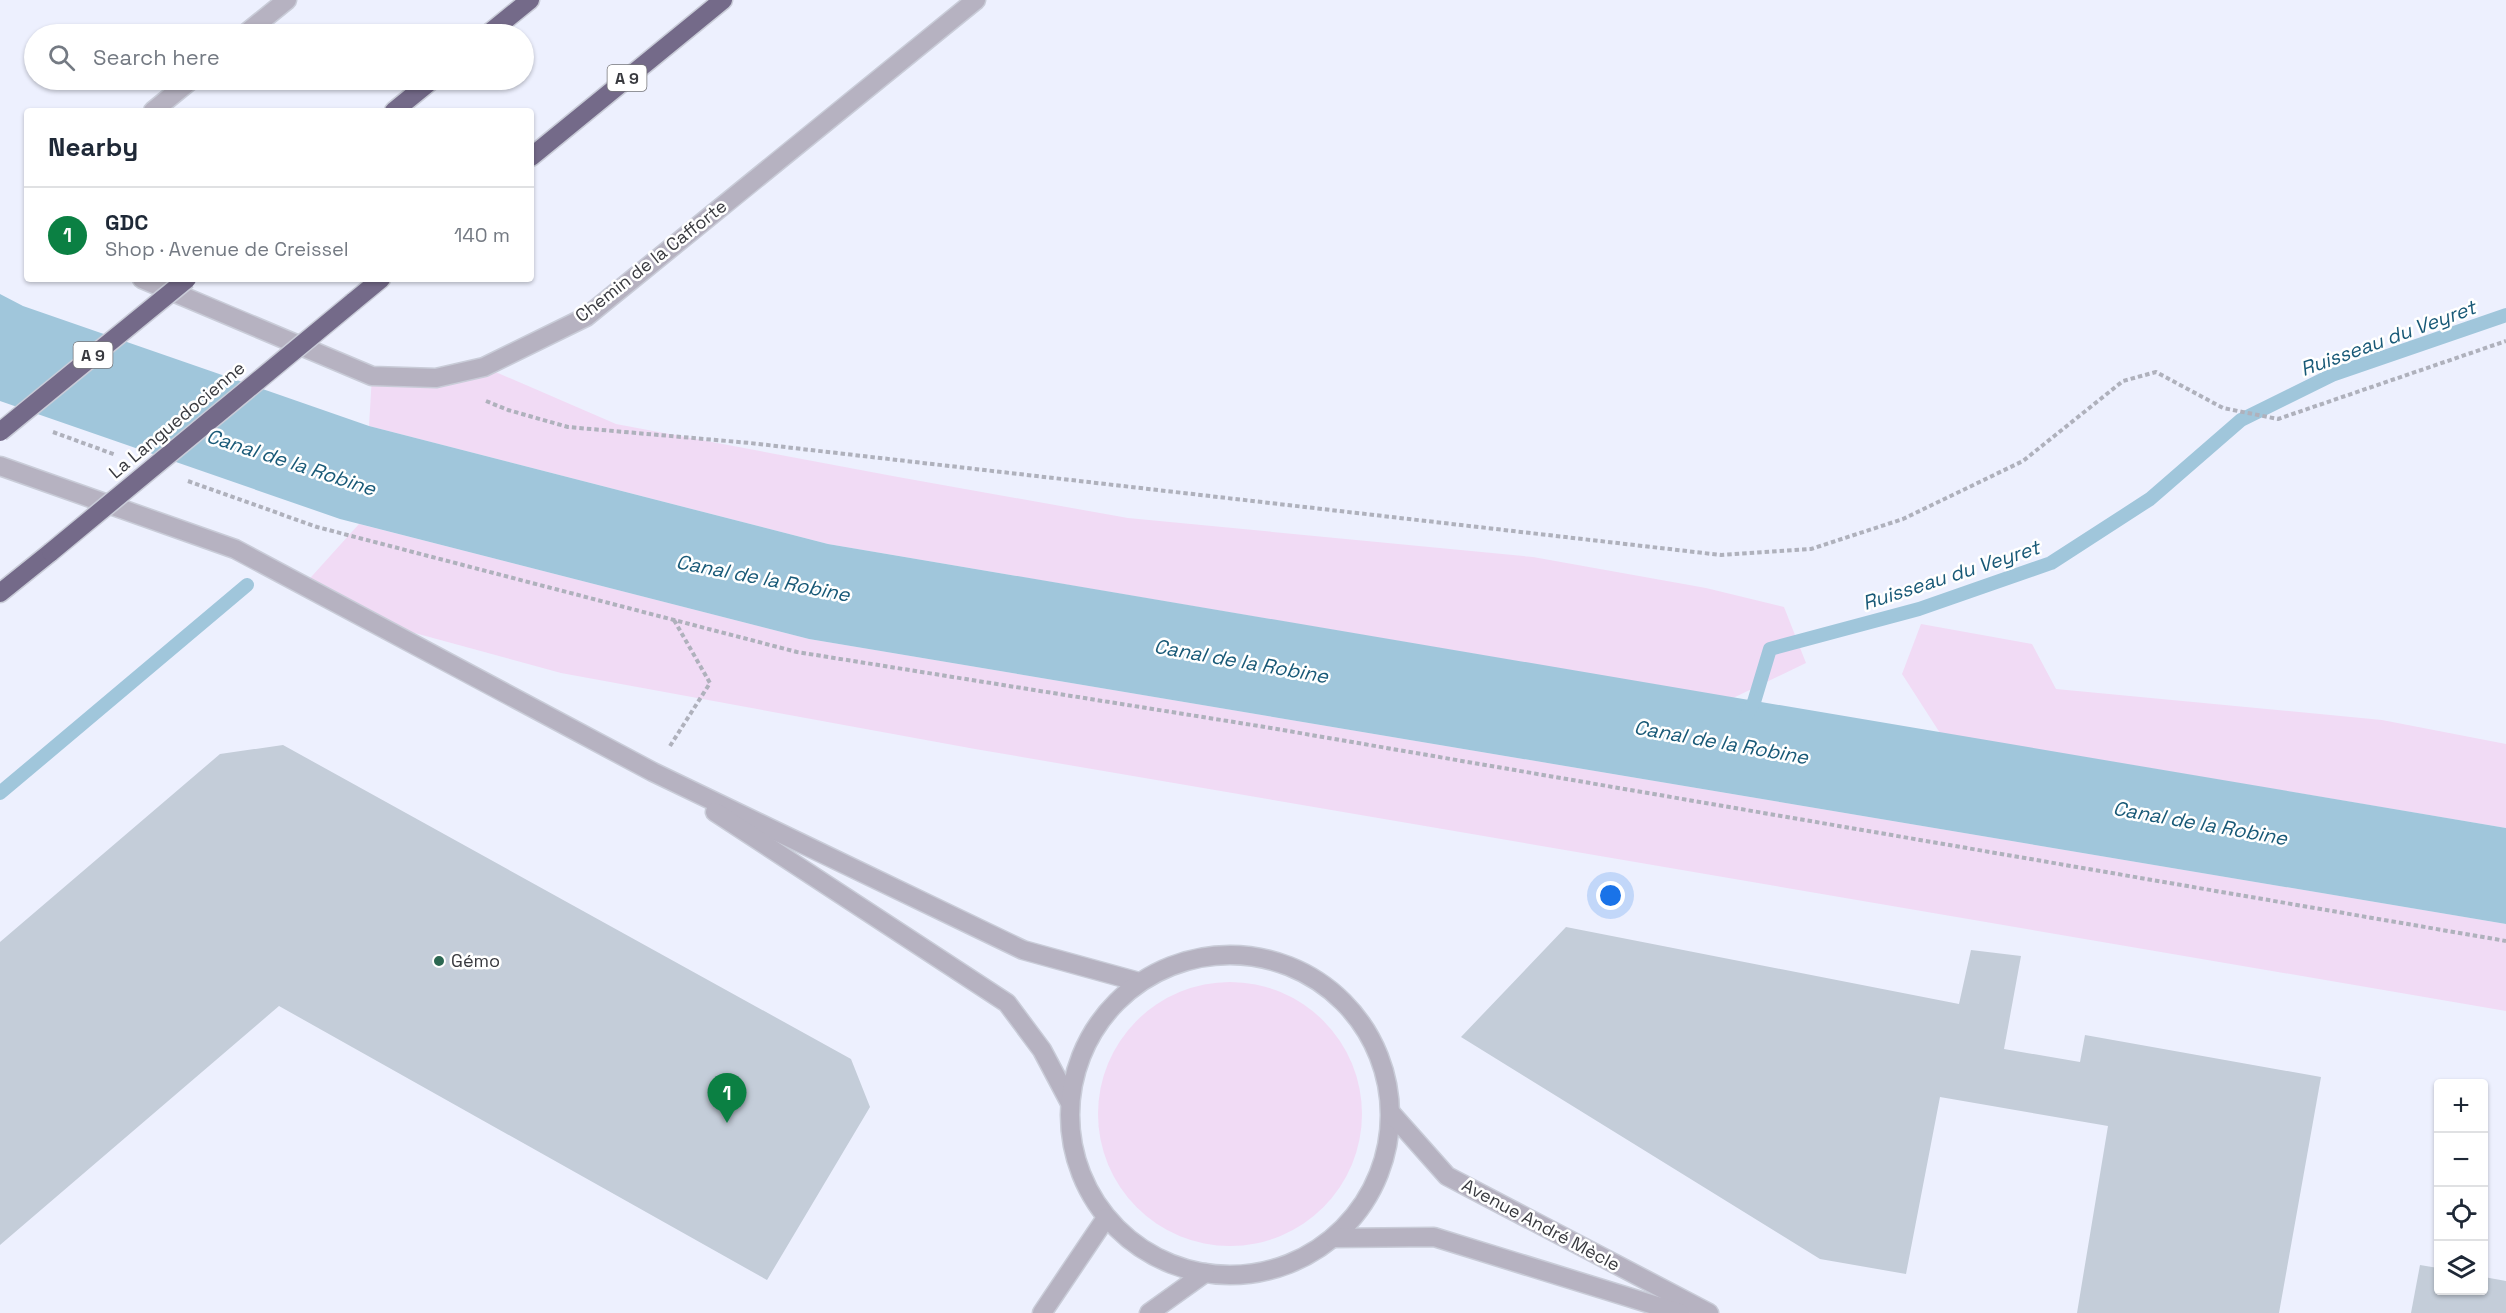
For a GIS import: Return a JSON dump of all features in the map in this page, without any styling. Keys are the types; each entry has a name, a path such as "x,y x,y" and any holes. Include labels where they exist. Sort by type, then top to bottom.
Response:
{"highway":[{"path":"500,24 530,0"},
{"name":"A 9","path":"534,155 723,0"},
{"path":"398,108 420,90"},
{"name":"A 9","path":"0,432 183,282"},
{"name":"La Languedocienne","path":"0,593 377,282"}],"street":[{"path":"257,24 286,0"},
{"name":"Chemin de la Cafforte","path":"149,282 372,376 435,378 484,367 586,317 976,0"},
{"path":"157,108 179,90"},
{"path":"0,466 235,549 653,772 1023,950 1139,982"},
{"path":"653,772 1007,1004 1042,1050 1069,1101"},
{"path":"1233,954 1282,962 1326,985 1360,1020 1383,1064 1391,1113 1384,1160 1364,1203 1333,1238 1294,1262 1250,1274 1205,1274 1168,1263 1135,1245 1106,1218 1084,1184 1074,1153 1071,1143 1069,1101 1080,1055 1098,1024 1104,1014 1139,982 1184,960 1233,954"},
{"name":"Avenue André Mècle","path":"1391,1113 1447,1176 1709,1313"},
{"path":"1042,1313 1106,1218"},
{"name":"Avenue André Mècle","path":"1333,1238 1434,1237 1680,1313"},
{"path":"1149,1313 1205,1274"}],"path":[{"path":"435,378 508,410 568,428 750,443 1721,555 1811,549 1904,519 2024,461 2123,381 2156,372 2223,408 2278,419 2506,341"},
{"path":"44,429 120,457"},
{"path":"186,480 317,527 797,652 1277,729 2506,941"},
{"path":"653,772 710,682 674,620"}],"shaded area":[{"path":"484,367 616,424 898,477 1128,518 1533,557 1706,588 1784,607 1806,663 1733,698 828,544 369,426 372,376"},
{"path":"359,524 809,639 2506,924 2506,1011 975,749 561,673 367,620 303,586"},
{"path":"1921,624 2032,644 2056,689 2382,720 2506,744 2506,828 1940,733 1902,674"},
{"path":"1217,982 1243,982 1268,987 1292,997 1324,1020 1340,1040 1352,1063 1360,1088 1362,1114 1360,1140 1352,1165 1340,1188 1324,1208 1304,1224 1268,1241 1243,1246 1217,1246 1192,1241 1168,1231 1136,1208 1120,1188 1103,1152 1098,1127 1098,1101 1103,1076 1113,1052 1136,1020 1156,1004 1192,987"}],"water":[{"name":"Canal de la Robine","path":"0,294 23,306 369,426 828,544 2506,828 2506,924 809,639 340,519 0,401"}],"building":[{"path":"283,745 851,1059 870,1107 767,1280 279,1006 0,1245 0,942 220,754"},
{"path":"1566,927 1959,1004 1971,950 2021,956 2004,1049 2080,1062 2085,1035 2321,1077 2279,1313 2077,1313 2108,1126 1940,1097 1906,1274 1820,1259 1461,1037"},
{"path":"2420,1265 2434,1267 2434,1295 2488,1295 2488,1278 2506,1281 2506,1313 2411,1313"}],"waterway":[{"name":"Ruisseau du Veyret","path":"1746,716 1754,702 1770,649 1919,609 2051,563 2150,499 2241,420 2332,375 2506,315"},
{"path":"0,793 247,585"}],"place":[{"name":"Gémo","path":"439,961"},
{"name":"GDC","path":"727,1123"}]}
